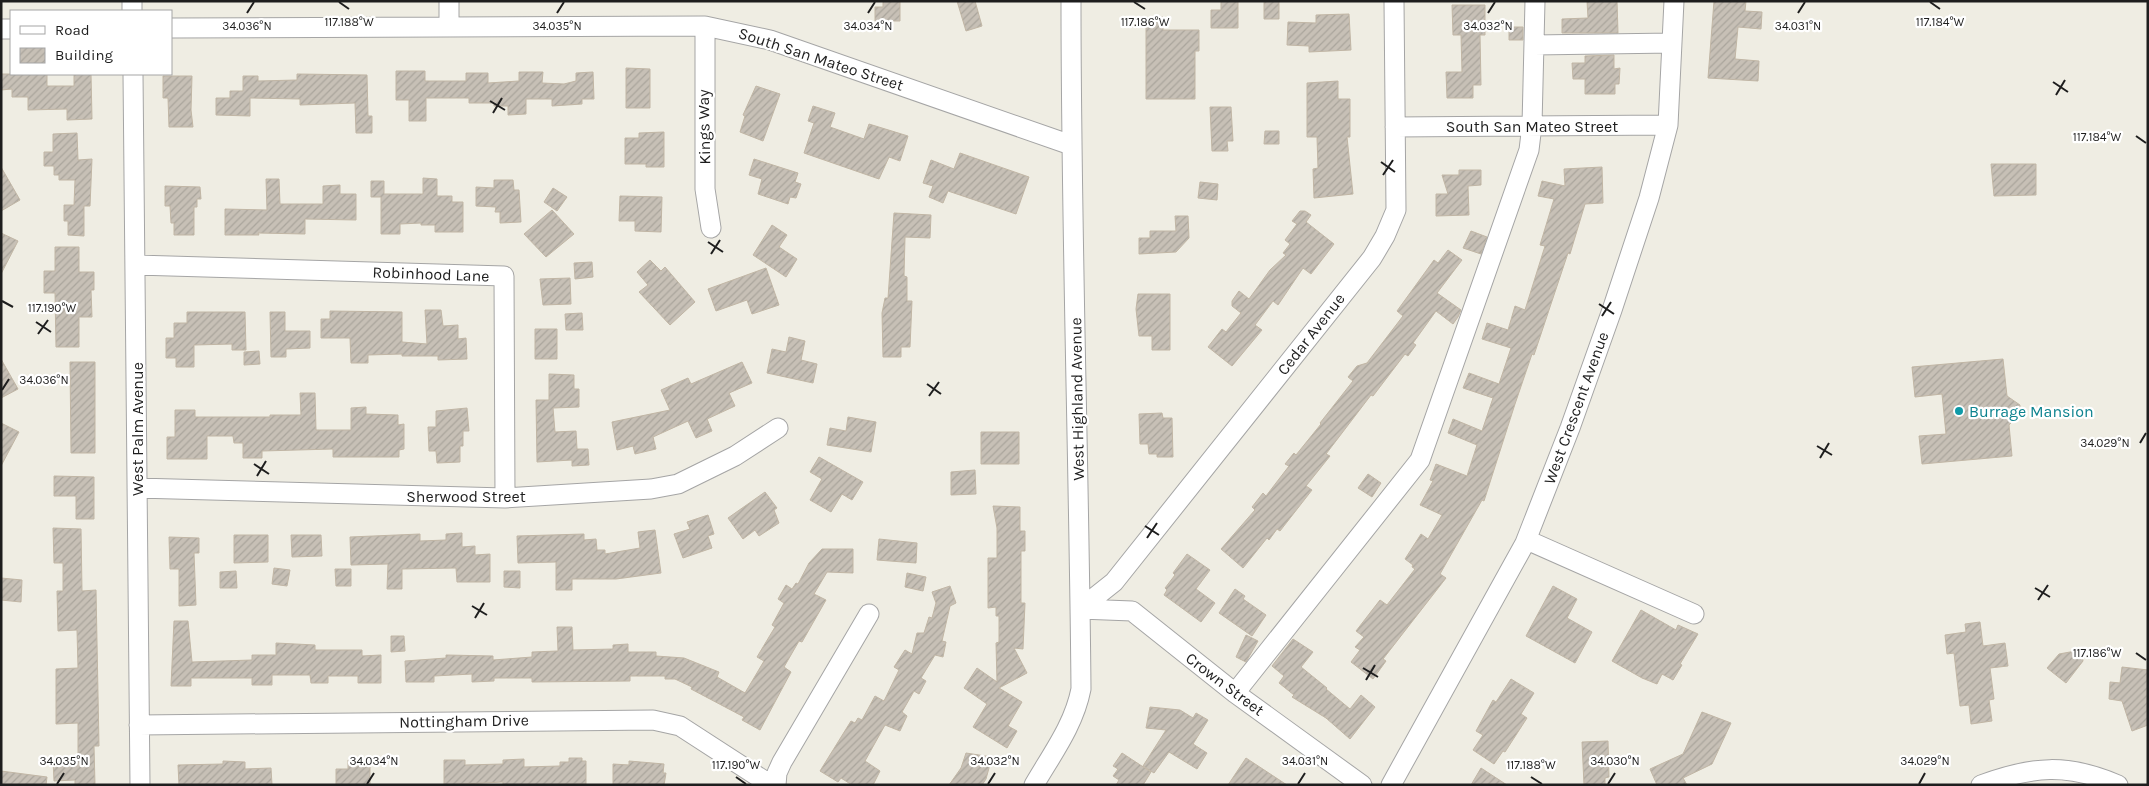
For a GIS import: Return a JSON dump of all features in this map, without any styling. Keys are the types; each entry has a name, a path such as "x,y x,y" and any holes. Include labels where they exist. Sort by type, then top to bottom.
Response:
{"street":[{"path":"449,1 449,26"},
{"name":"West Highland Avenue","path":"1034,785 1070,725 1077,708 1081,689 1076,321 1071,144 1071,1"},
{"name":"Cedar Avenue","path":"1080,609 1114,582 1372,258 1386,236 1396,210 1394,1"},
{"path":"1236,693 1420,460 1529,150 1532,125 1535,1"},
{"name":"West Crescent Avenue","path":"1390,785 1526,540 1570,428 1649,198 1668,126 1674,1"},
{"name":"South San Mateo Street","path":"172,28 705,26 736,31 780,43 1071,144"},
{"name":"Kings Way","path":"705,26 705,189 711,228"},
{"path":"1534,45 1672,43"},
{"name":"West Palm Avenue","path":"133,75 140,785"},
{"name":"South San Mateo Street","path":"1395,127 1668,126"},
{"name":"Robinhood Lane","path":"136,265 504,276 505,498"},
{"name":"Sherwood Street","path":"138,488 505,498 651,489 678,484 735,456 778,428"},
{"path":"1526,540 1694,614"},
{"name":"Crown Street","path":"1080,609 1132,611 1236,693 1362,785"},
{"path":"776,785 777,773 782,762 869,614"},
{"name":"Nottingham Drive","path":"139,725 653,720 680,726 772,785"},
{"path":"1982,785 2014,773 2066,769 2086,772 2118,785"}],"building":[{"path":"883,1 900,1 900,21 875,21 875,7 883,7"},
{"path":"957,1 975,1 982,26 966,31"},
{"path":"1221,1 1238,1 1238,28 1211,28 1211,10 1221,10"},
{"path":"1264,1 1279,1 1279,19 1264,19"},
{"path":"1587,1 1617,1 1618,33 1562,33 1562,19 1588,18"},
{"path":"1714,1 1746,1 1745,11 1762,12 1761,29 1738,27 1735,59 1759,61 1758,81 1708,78"},
{"path":"1452,5 1485,5 1485,35 1480,35 1481,85 1473,85 1473,98 1447,98 1446,72 1462,72 1461,35 1453,35"},
{"path":"1349,14 1351,50 1309,52 1309,46 1287,45 1288,22 1316,23 1316,15"},
{"path":"1163,17 1163,30 1199,30 1199,51 1195,51 1195,99 1146,99 1146,18"},
{"path":"1509,27 1523,27 1523,40 1509,40"},
{"path":"1614,55 1614,69 1620,68 1619,84 1615,84 1615,94 1585,94 1585,79 1573,79 1572,63 1585,63 1585,56"},
{"path":"626,68 650,69 650,108 626,108"},
{"path":"396,71 425,71 425,81 466,81 466,73 488,73 488,83 519,81 519,72 543,72 542,83 564,84 576,81 576,73 593,72 594,99 582,99 582,104 552,106 552,99 526,99 526,114 508,115 508,106 494,106 494,103 469,103 469,98 426,98 426,121 409,121 409,100 396,100"},
{"path":"1,74 47,75 47,86 74,86 74,75 91,75 92,119 67,120 67,109 28,110 28,97 12,97 12,89 1,90"},
{"path":"297,74 367,75 368,116 372,116 372,133 356,133 355,103 300,105 300,99 250,98 250,116 216,115 216,98 230,98 230,91 243,91 243,76 258,76 258,81 297,80"},
{"path":"163,76 192,76 191,110 193,127 169,127 168,98 163,98"},
{"path":"1338,81 1338,99 1350,99 1350,137 1347,137 1353,194 1314,198 1313,169 1318,168 1317,137 1307,137 1307,83"},
{"path":"756,86 780,94 763,141 740,132 745,116 743,115"},
{"path":"813,106 835,113 830,127 864,139 869,124 908,136 900,161 889,157 879,179 804,153 814,123 808,121"},
{"path":"1210,107 1231,107 1233,141 1227,141 1228,151 1212,151"},
{"path":"1265,131 1279,131 1279,144 1264,144"},
{"path":"664,132 664,167 646,167 646,164 625,164 625,138 639,138 639,133"},
{"path":"77,133 78,160 92,159 90,206 84,206 84,236 68,235 68,221 64,221 64,205 74,205 75,180 59,180 59,175 54,175 54,166 44,166 44,152 53,152 53,134"},
{"path":"960,153 1029,177 1016,214 948,191 943,203 929,197 933,186 923,183 931,160 954,169"},
{"path":"754,159 798,173 795,182 801,184 796,198 790,197 788,204 758,194 762,179 749,175"},
{"path":"1991,164 2036,164 2036,195 1994,196"},
{"path":"1,167 20,200 1,211"},
{"path":"1602,167 1603,203 1585,204 1570,254 1568,253 1534,355 1532,354 1484,501 1482,500 1440,574 1446,578 1383,659 1386,661 1373,679 1351,662 1360,650 1355,647 1364,637 1356,631 1380,600 1387,605 1415,569 1405,559 1421,534 1428,539 1442,515 1420,505 1433,481 1430,480 1436,464 1467,476 1477,445 1448,433 1453,419 1482,431 1493,398 1463,388 1469,373 1499,384 1511,348 1482,339 1487,323 1508,330 1515,306 1525,310 1545,246 1540,245 1554,199 1538,196 1542,181 1565,186 1564,169"},
{"path":"1459,170 1481,170 1481,185 1468,186 1469,215 1436,216 1436,194 1448,194 1442,175 1459,175"},
{"path":"423,178 437,179 437,196 452,196 452,202 463,202 463,232 435,232 435,225 421,225 421,223 400,224 400,234 381,234 381,197 371,197 371,181 384,181 384,194 423,194"},
{"path":"266,179 279,179 280,204 323,204 323,186 340,185 340,194 356,194 356,220 305,219 305,234 258,233 259,235 225,235 225,209 267,210"},
{"path":"494,180 513,180 514,190 519,190 521,222 500,223 500,212 495,212 496,207 476,206 476,187 494,188"},
{"path":"1200,182 1218,184 1217,200 1198,198"},
{"path":"165,186 200,187 201,199 197,199 197,207 194,207 194,235 174,235 174,223 171,223 170,206 165,206"},
{"path":"553,188 567,197 557,211 544,202"},
{"path":"620,196 662,197 661,232 635,231 635,221 619,221"},
{"path":"552,210 574,234 546,257 524,234"},
{"path":"1300,211 1305,211 1311,215 1306,222 1334,244 1311,274 1303,268 1278,305 1273,301 1255,325 1262,330 1232,366 1208,347 1222,329 1226,332 1241,313 1232,306 1232,301 1239,291 1249,299 1270,270 1286,255 1283,253 1290,244 1285,240 1297,224 1292,221"},
{"path":"894,213 931,215 930,238 905,237 904,276 907,277 907,301 912,301 910,347 901,347 901,357 883,357 882,313 885,298 888,298"},
{"path":"1175,216 1188,216 1189,238 1176,252 1139,254 1139,238 1150,238 1150,231 1176,231"},
{"path":"772,225 787,235 779,247 797,259 786,277 753,255"},
{"path":"1471,231 1487,237 1481,254 1463,248"},
{"path":"1,233 18,241 1,274"},
{"path":"55,247 79,247 79,272 94,272 94,290 91,290 92,317 79,317 79,347 56,347 55,293 44,293 44,271 55,271"},
{"path":"1448,250 1462,260 1437,293 1461,310 1458,317 1453,324 1436,311 1413,343 1416,345 1408,356 1405,354 1326,454 1330,456 1306,486 1312,490 1280,531 1277,529 1269,540 1267,538 1243,568 1221,549 1255,510 1252,507 1263,493 1266,496 1289,466 1285,464 1294,453 1296,455 1353,381 1348,377 1357,366 1367,363 1403,316 1397,311 1434,260 1438,263"},
{"path":"650,260 661,271 665,267 695,302 670,325 639,292 648,285 637,272"},
{"path":"592,262 593,277 575,279 574,263"},
{"path":"766,268 779,305 752,314 747,300 716,311 708,289"},
{"path":"570,278 571,304 543,305 540,279"},
{"path":"1138,294 1170,294 1170,350 1152,350 1152,336 1139,336 1136,309"},
{"path":"425,310 441,310 443,326 458,325 458,339 466,338 467,359 438,360 438,356 402,356 402,354 368,355 368,363 351,363 350,338 321,338 321,319 330,319 330,311 402,312 402,342 427,344"},
{"path":"187,312 245,312 246,350 232,350 232,344 194,345 194,367 176,367 176,358 166,358 166,338 174,338 174,323 187,323"},
{"path":"270,312 285,312 285,331 310,331 310,348 286,349 286,357 271,357"},
{"path":"582,313 583,330 566,330 565,314"},
{"path":"535,329 557,329 557,359 535,359"},
{"path":"789,337 805,341 801,360 817,364 813,383 767,373 772,349 786,352"},
{"path":"259,351 260,364 244,365 244,352"},
{"path":"1,359 18,389 1,398"},
{"name":"Burrage Mansion","path":"2003,359 2007,396 2020,405 2019,414 2009,425 2012,456 1922,464 1919,436 1946,434 1942,394 1915,397 1912,367"},
{"path":"70,362 95,362 95,453 71,453"},
{"path":"742,362 752,383 729,393 735,406 707,419 712,431 696,438 688,421 653,437 656,449 635,454 633,446 617,450 612,422 670,410 661,390 688,378 691,384"},
{"path":"549,374 574,375 574,389 579,389 579,407 553,408 555,432 576,431 577,449 588,449 589,465 572,466 572,460 537,462 536,400 549,400"},
{"path":"300,393 315,393 316,430 351,430 351,408 366,407 366,414 398,415 398,425 404,424 404,449 399,450 399,457 333,457 333,449 262,451 262,458 243,458 243,443 234,443 233,436 207,436 207,459 167,459 167,437 175,437 175,410 195,410 195,417 301,415"},
{"path":"467,408 469,431 463,431 463,446 460,446 460,462 437,463 436,451 429,451 428,427 436,427 436,411"},
{"path":"1162,413 1163,418 1172,418 1173,457 1157,457 1157,454 1149,454 1148,444 1140,444 1139,414"},
{"path":"848,417 876,422 871,452 827,445 830,428 846,431"},
{"path":"1,423 19,432 1,466"},
{"path":"981,432 1019,432 1019,464 981,464"},
{"path":"819,457 863,482 852,500 842,494 831,512 810,500 822,479 810,472"},
{"path":"975,470 976,494 951,495 951,472"},
{"path":"1368,474 1381,483 1372,497 1358,488"},
{"path":"54,476 94,477 94,519 76,519 76,496 54,496"},
{"path":"765,492 777,508 774,510 779,523 759,536 755,530 743,539 728,518"},
{"path":"993,506 1020,507 1020,531 1025,531 1025,551 1021,551 1021,603 1025,603 1023,649 1014,648 1027,673 999,688 1022,702 1008,726 1017,731 1007,748 973,727 987,704 964,688 977,668 997,682 996,643 999,642 999,616 996,616 996,607 988,608 988,558 997,558 997,528"},
{"path":"708,515 714,534 708,536 712,548 683,558 674,534 690,529 687,522"},
{"path":"53,528 81,529 82,591 96,590 99,746 94,746 95,785 75,785 75,780 54,781 53,759 78,758 78,723 56,724 56,669 78,668 77,630 58,631 57,591 63,591 63,563 54,563"},
{"path":"655,530 661,573 616,579 572,579 572,590 556,590 556,562 518,563 517,536 584,534 584,540 596,539 597,550 605,550 605,554 640,548 638,532"},
{"path":"462,533 462,547 475,546 475,555 490,554 490,582 457,582 456,568 402,569 402,589 387,589 388,564 351,565 350,537 420,534 420,541 446,540 446,534"},
{"path":"234,535 268,535 268,562 234,563"},
{"path":"291,535 321,535 322,556 292,557"},
{"path":"169,537 199,538 199,553 194,553 196,605 179,606 179,569 170,569"},
{"path":"879,539 917,543 916,563 877,560"},
{"path":"822,549 853,549 853,573 827,572 814,594 826,600 802,642 799,641 784,667 791,672 760,730 742,720 744,717 691,689 692,687 675,679 665,679 665,676 630,676 630,681 532,682 532,678 494,678 494,681 472,682 472,674 434,676 434,682 406,682 405,661 446,658 446,655 493,656 493,660 532,657 532,652 558,651 557,627 572,627 573,650 613,649 613,645 628,644 628,652 656,652 656,656 684,658 719,672 717,677 745,693 764,661 757,657 775,627 772,625 784,603 778,599 786,585 792,589 796,583 798,584 809,563"},
{"path":"1187,554 1210,570 1196,589 1215,603 1201,622 1164,595 1167,590 1165,588 1175,575 1173,573"},
{"path":"274,568 290,570 287,586 272,584"},
{"path":"335,569 351,569 351,586 336,586"},
{"path":"236,571 237,588 220,588 220,572"},
{"path":"504,571 520,571 520,588 504,587"},
{"path":"907,573 926,577 923,591 905,587"},
{"path":"1,578 22,580 21,602 1,600"},
{"path":"950,586 956,603 950,606 942,641 946,642 943,657 935,655 921,678 926,681 919,694 914,691 902,712 907,716 900,731 885,725 865,761 880,771 873,785 852,785 841,778 838,782 820,771 851,721 855,723 858,718 862,720 875,696 884,701 899,670 894,667 905,650 912,654 917,633 924,633 929,617 932,618 936,603 932,592"},
{"path":"1553,586 1577,599 1567,618 1592,632 1575,663 1526,636"},
{"path":"1235,589 1245,596 1243,599 1266,615 1252,636 1219,613"},
{"path":"1641,610 1676,630 1678,625 1698,634 1673,680 1662,674 1657,684 1612,661"},
{"path":"174,621 188,621 192,662 252,660 252,655 276,655 276,643 315,645 315,650 362,650 362,656 381,655 381,683 358,683 358,676 328,676 328,683 311,683 310,675 272,675 272,685 252,685 252,678 191,678 191,686 171,686"},
{"path":"1980,622 1983,646 2005,643 2008,666 1990,668 1994,699 1989,700 1992,721 1971,724 1969,705 1960,706 1954,653 1947,654 1945,635 1966,632 1965,624"},
{"path":"1246,635 1258,641 1246,662 1236,657"},
{"path":"391,636 404,636 405,651 391,652"},
{"path":"1293,639 1313,652 1301,667 1350,709 1361,695 1375,707 1350,739 1326,718 1292,697 1294,695 1279,683 1284,676 1272,666"},
{"path":"2081,650 2083,661 2066,683 2047,668 2059,654"},
{"path":"2122,667 2148,670 2148,725 2132,731 2122,701 2109,699 2110,682 2120,683"},
{"path":"1511,679 1534,693 1521,714 1527,718 1505,752 1503,751 1494,764 1473,750 1483,735 1476,731 1493,700 1496,702"},
{"path":"1150,707 1180,710 1193,718 1196,713 1208,720 1193,744 1207,753 1197,769 1169,752 1154,773 1143,766 1166,730 1146,728"},
{"path":"1702,712 1731,723 1712,764 1683,778 1687,785 1657,785 1650,769 1683,754"},
{"path":"1608,741 1609,777 1605,778 1605,785 1584,785 1582,742"},
{"path":"966,753 992,757 986,779 982,785 949,785 961,768"},
{"path":"1122,753 1151,772 1143,785 1116,785 1119,780 1113,776 1118,769 1113,766"},
{"path":"569,758 582,758 582,761 586,761 586,784 503,785 503,782 444,785 444,760 465,760 465,765 503,764 503,760 524,759 524,767 560,766 560,762 569,762"},
{"path":"1246,758 1287,785 1228,785"},
{"path":"348,760 370,760 370,785 336,785 336,769 348,769"},
{"path":"223,761 245,762 245,769 271,768 272,785 179,785 178,765 223,764"},
{"path":"629,761 664,764 663,773 666,773 664,785 613,785 613,764 629,765"},
{"path":"1481,768 1507,785 1471,785"},
{"path":"1,771 47,777 46,785 1,785"}],"place":[{"name":"Burrage Mansion","path":"1959,411"}]}
